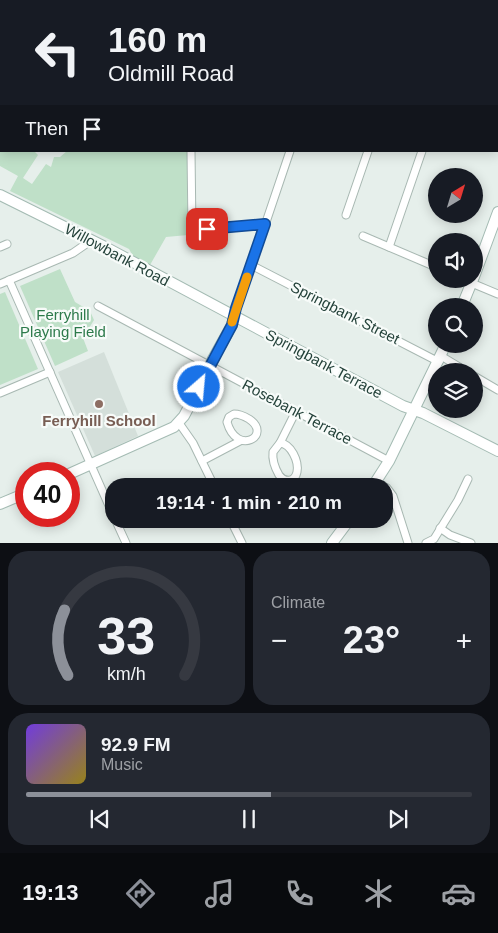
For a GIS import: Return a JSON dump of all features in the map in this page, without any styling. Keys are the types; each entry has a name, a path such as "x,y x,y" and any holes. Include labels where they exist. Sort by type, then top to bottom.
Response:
{"street":[{"path":"191,152 192,230 265,224"},
{"path":"80,469 179,423 232,325 290,152"},
{"path":"346,215 368,152"},
{"path":"389,246 422,152"},
{"name":"Willowbank Road","path":"0,196 89,239 234,316"},
{"path":"483,250 497,218"},
{"path":"363,236 428,263"},
{"path":"0,284 74,252 86,244 89,239"},
{"name":"Springbank Street","path":"251,265 449,363"},
{"path":"9,280 105,498"},
{"path":"483,286 498,294"},
{"name":"Rosebank Terrace","path":"98,306 389,461"},
{"name":"Springbank Terrace","path":"234,316 403,406 423,413 498,451"},
{"path":"379,478 442,353"},
{"path":"0,393 50,372"},
{"path":"483,381 498,390"},
{"path":"280,443 290,448 296,468 297,473 288,481 284,480 279,474 272,452 280,443 296,411"},
{"path":"202,461 240,441 246,442 256,437 257,428 255,424 248,419 234,414 227,422 228,427 240,441"},
{"path":"179,423 190,438 210,478"},
{"path":"426,543 434,539 468,479"},
{"path":"393,496 408,543"},
{"path":"0,504 15,498"},
{"path":"119,528 126,543"},
{"path":"234,528 242,543"},
{"path":"332,543 343,528"},
{"path":"440,528 450,535 471,543"}],"shaded area":[{"name":"Ferryhill School","path":"104,352 138,436 95,456 58,372"}],"green space":[{"path":"0,152 35,152 38,155 23,178 32,184 46,164 51,167 54,157 60,157 66,152 187,152 188,235 166,237 150,265 133,256 129,249 10,191 18,176 0,166"},
{"name":"Ferryhill Playing Field","path":"60,269 75,302 90,311 94,320 83,338 88,351 55,366 20,286"},
{"path":"5,292 38,369 0,385 0,294"}],"slow traffic":[{"path":"232,322 247,277"}],"place":[{"name":"Ferryhill School","path":"99,404"}],"route":[{"path":"199,387 232,325 265,224 207,229"}]}
